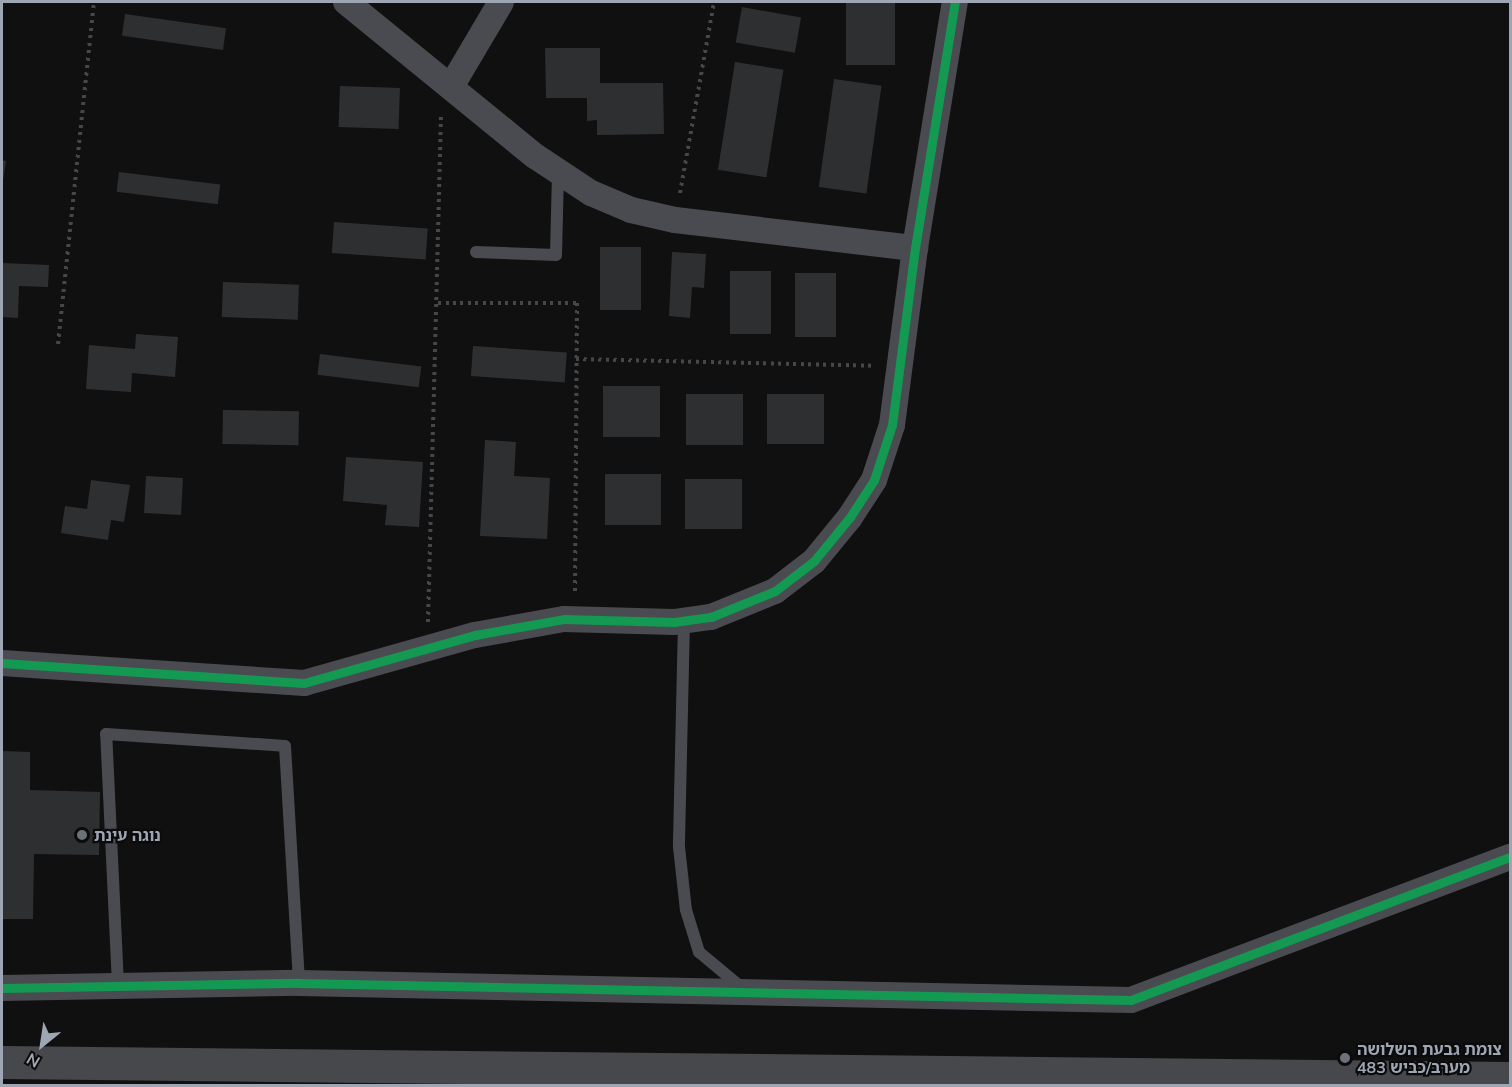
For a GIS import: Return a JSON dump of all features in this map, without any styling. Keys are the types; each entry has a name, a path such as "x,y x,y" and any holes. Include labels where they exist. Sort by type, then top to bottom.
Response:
{"main road":[{"path":"1474,1078 1510,1060"},
{"path":"2,1062 1510,1078"}],"street":[{"path":"346,2 447,81 558,173 631,210 675,220 915,248"},
{"path":"447,81 501,2"},
{"path":"2,663 304,683 475,635 575,620 684,621 711,617 775,591 814,561 850,517 874,480 892,425 902,367 915,248 955,2"},
{"path":"2,988 299,983 750,995 1131,1000 1510,857"}],"lane":[{"path":"476,252 556,255 558,173"},
{"path":"684,621 680,847 686,910 699,952 750,995"},
{"path":"118,985 106,734 285,746 299,983"}],"path":[{"path":"58,344 94,2"},
{"path":"675,220 714,2"},
{"path":"427,650 447,81"},
{"path":"438,303 577,303 575,620"},
{"path":"576,359 902,367"}],"building":[{"path":"846,2 895,2 895,65 846,65"},
{"path":"742,7 801,17 795,53 736,42"},
{"path":"125,14 226,28 223,50 122,36"},
{"path":"545,48 600,48 600,83 663,83 664,134 597,135 597,120 587,121 587,98 546,98"},
{"path":"735,62 783,70 766,177 718,170"},
{"path":"834,79 882,86 866,194 819,187"},
{"path":"340,86 400,88 399,129 339,127"},
{"path":"2,160 6,161 3,181 2,180"},
{"path":"119,172 220,184 218,204 117,192"},
{"path":"334,222 428,229 426,259 332,253"},
{"path":"600,247 641,247 641,310 600,310"},
{"path":"672,252 706,254 704,288 692,287 690,318 669,316"},
{"path":"2,263 49,265 48,287 19,286 18,318 2,317"},
{"path":"730,271 771,271 771,334 730,334"},
{"path":"795,273 836,273 836,337 795,337"},
{"path":"223,282 299,285 298,320 222,317"},
{"path":"136,334 178,337 175,377 132,373 131,392 86,389 89,345 135,349"},
{"path":"473,346 567,353 565,382 471,376"},
{"path":"320,354 421,366 419,387 317,375"},
{"path":"603,386 660,386 660,437 603,437"},
{"path":"686,394 743,394 743,445 686,445"},
{"path":"767,394 824,394 824,444 767,444"},
{"path":"223,410 299,411 298,445 222,444"},
{"path":"485,440 516,442 514,476 550,478 547,539 480,536"},
{"path":"346,457 423,462 419,527 385,525 387,505 343,501"},
{"path":"605,474 661,474 661,525 605,525"},
{"path":"146,476 183,478 181,515 144,513"},
{"path":"685,479 742,479 742,529 685,529"},
{"path":"91,480 130,485 124,522 111,520 108,540 61,533 65,506 87,509"},
{"path":"2,751 30,752 30,790 100,792 99,855 34,854 33,919 2,919"}],"cycle path":[{"path":"2,663 304,683 475,635 564,619 674,622 711,617 775,591 814,561 850,517 874,480 892,425 915,248 955,2"},
{"path":"2,988 299,983 1131,1000 1510,857"}],"place":[{"name":"נוגה עינת","path":"82,835"},
{"name":"צומת גבעת השלושה מערב/כביש 483","path":"1345,1058"}]}
